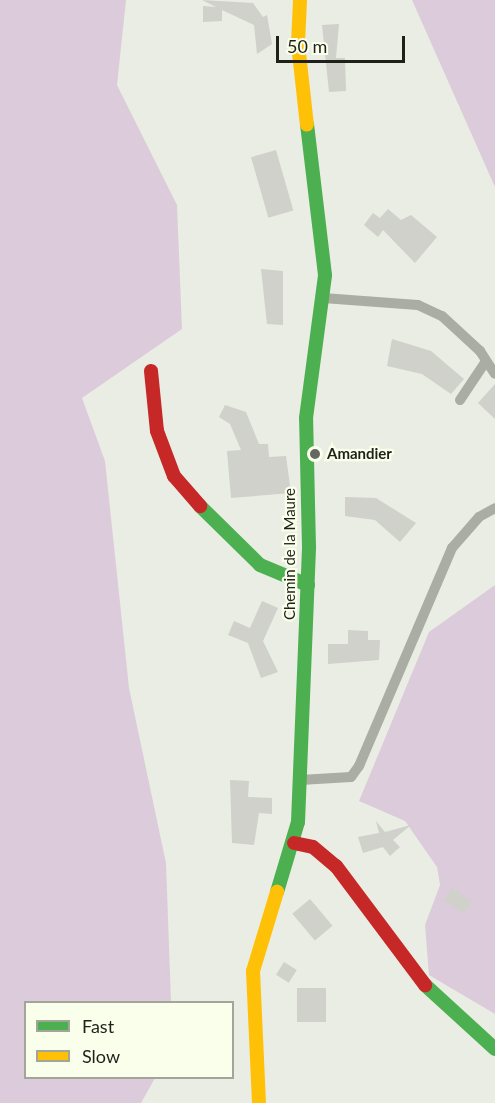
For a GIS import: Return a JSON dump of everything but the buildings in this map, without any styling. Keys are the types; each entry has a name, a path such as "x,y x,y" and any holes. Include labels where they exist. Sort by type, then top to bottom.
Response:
{"street":[{"name":"Chemin de la Maure","path":"260,1103 253,971 294,843 300,780 308,585 306,418 322,298 323,243 298,44 300,0"},
{"path":"151,370 157,431 174,476 234,545 260,565 308,585"},
{"path":"294,843 313,847 336,866 415,976 495,1049"}],"lane":[{"path":"322,298 418,305 442,316 480,351 484,364 495,374"},
{"path":"460,400 484,364"},
{"path":"300,780 351,777 359,766 452,548 479,517 495,508"}],"shaded area":[{"path":"0,0 126,0 117,85 177,205 182,329 82,398 105,461 129,688 166,863 171,1001 24,1001 24,1079 154,1079 141,1103 0,1103"},
{"path":"412,0 495,0 495,187"},
{"path":"495,585 495,1014 429,975 425,925 440,885 437,867 405,821 359,801 429,632"}],"traffic: fast":[{"path":"277,892 298,822 309,547 306,418 325,275 307,125"},
{"path":"200,506 260,565 308,585"},
{"path":"425,985 495,1049"}],"traffic: slow":[{"path":"300,0 298,44 307,125"},
{"path":"259,1103 253,971 277,892"}],"traffic: jam":[{"path":"151,371 157,431 174,476 200,506"},
{"path":"294,843 313,847 336,866 425,985"}],"place":[{"name":"Amandier","path":"315,454"}]}
